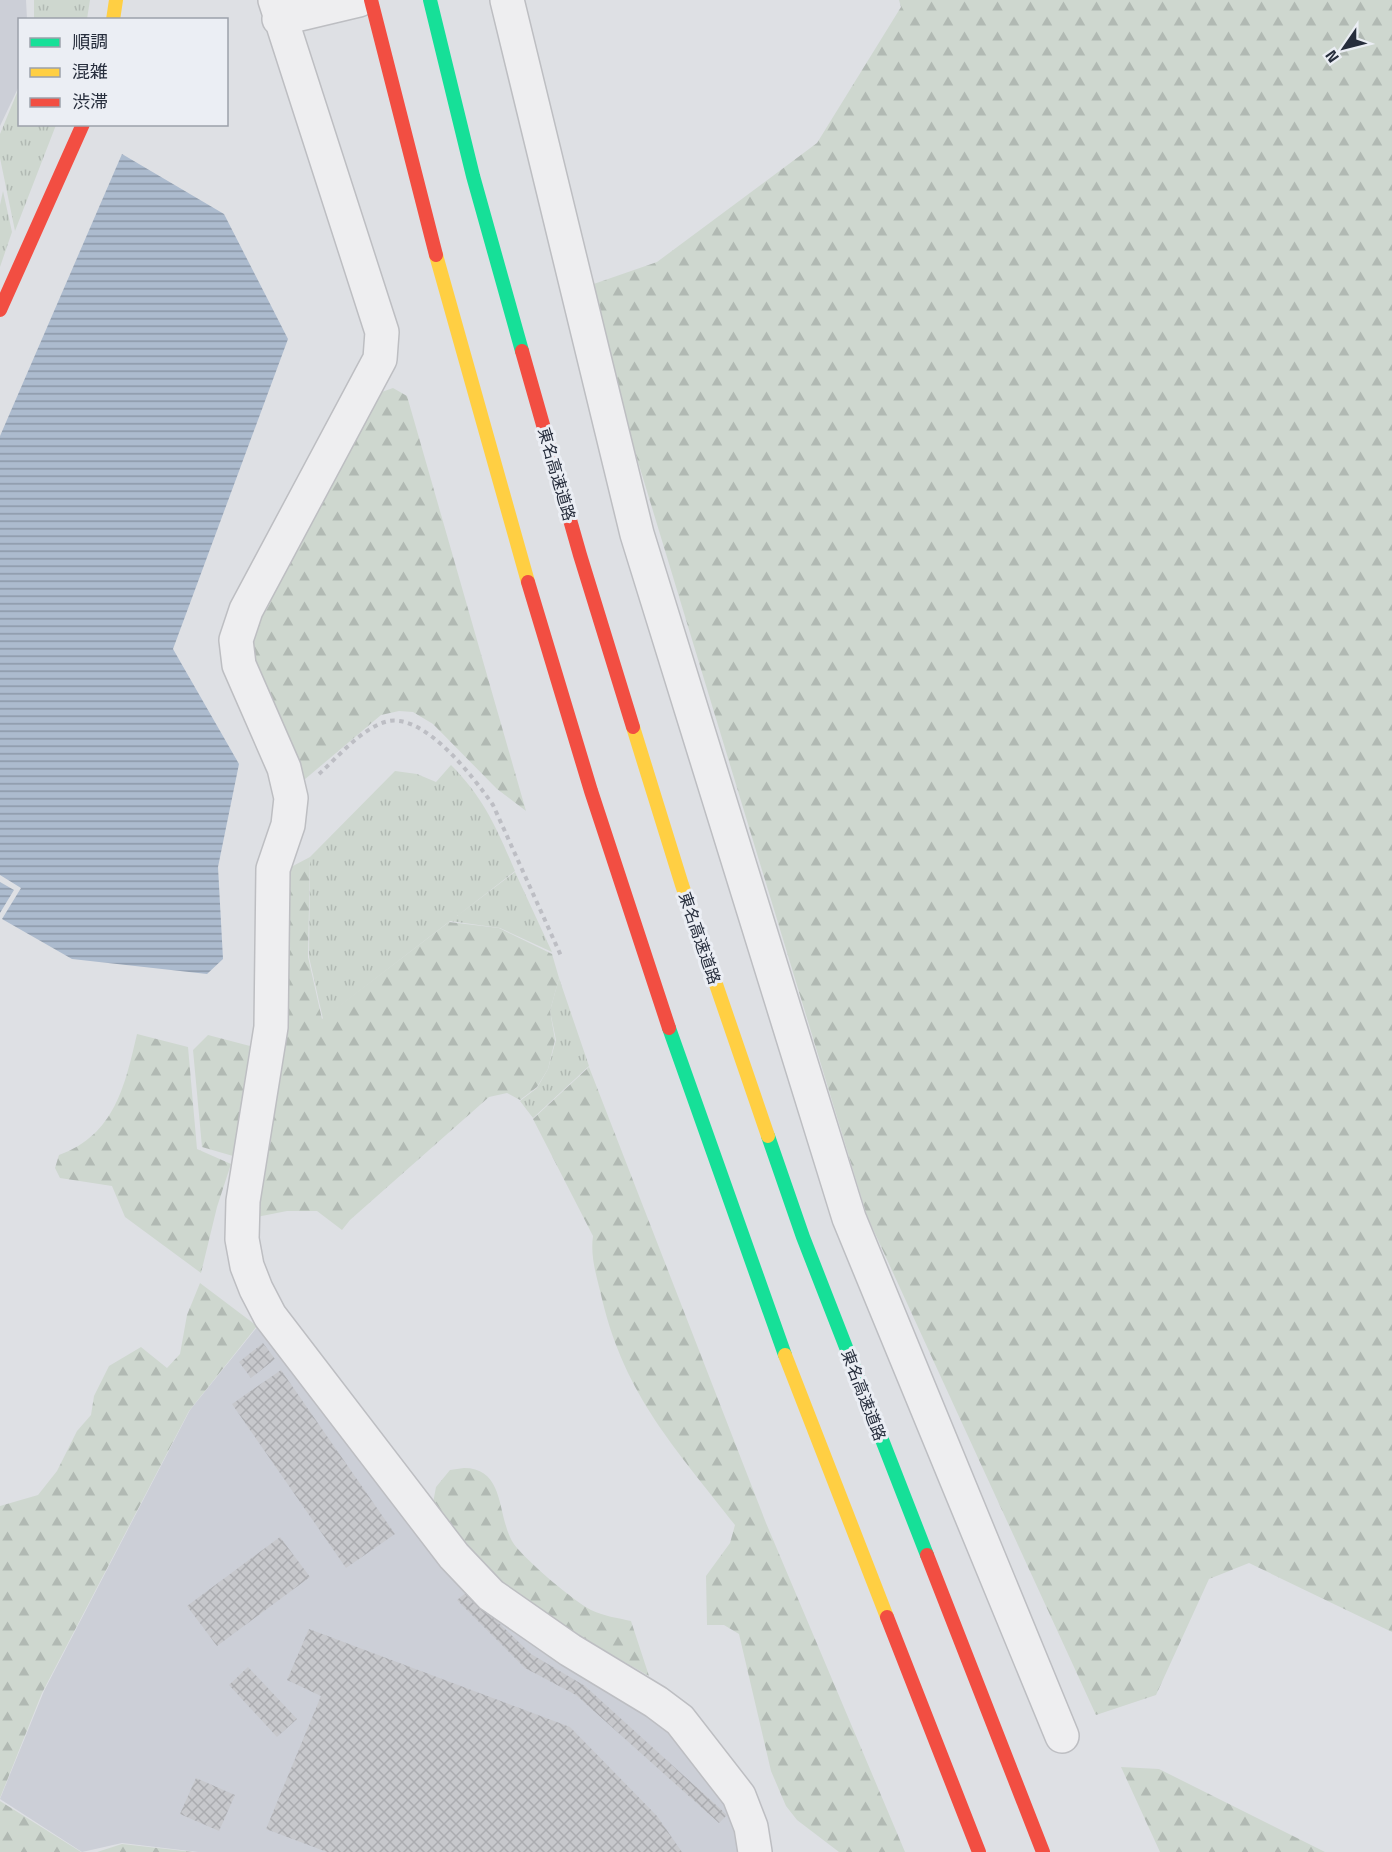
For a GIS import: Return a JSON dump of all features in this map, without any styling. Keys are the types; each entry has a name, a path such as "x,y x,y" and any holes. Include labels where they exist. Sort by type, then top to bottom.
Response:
{"main road":[{"path":"113,18 116,0"},
{"path":"371,0 418,192 522,569 628,907 749,1257 979,1852"},
{"name":"東名高速道路","path":"430,0 473,176 574,532 682,885 803,1237 1043,1852"},
{"path":"0,310 82,126"}],"street":[{"path":"359,0 321,10 277,9 382,332 380,358 246,610 236,640 240,665 284,768 291,798 288,825 273,869 271,1027 243,1201 242,1239 247,1266 270,1316 454,1556 491,1595 570,1650 656,1702 680,1720 739,1796 751,1827 755,1852"},
{"path":"507,0 637,534 849,1218 1062,1736"}],"path":[{"path":"291,798 369,730 386,722 403,721 419,727 430,734 478,784 493,805 562,958"}],"shaded area":[{"path":"0,0 26,0 27,18 18,18 18,88 0,126"},
{"path":"258,1326 408,1518 645,1706 691,1755 714,1782 744,1852 198,1852 122,1843 82,1852 0,1799 44,1691 190,1410"}],"green space":[{"path":"34,0 90,0 87,18 34,18"},
{"path":"899,0 1392,0 1392,1632 1249,1563 1209,1579 1156,1695 1096,1715 867,1216 585,287 657,262 817,143 901,7"},
{"path":"18,90 18,126 56,126 15,231 0,158 0,134"},
{"path":"3,191 12,232 0,267 0,205"},
{"path":"393,388 407,396 526,811 497,789 433,724 413,712 399,711 381,715 304,780 254,669 251,654 254,621 376,394"},
{"path":"451,765 481,802 496,828 515,871 457,916 515,872 552,952 500,928 450,921 323,1019 309,957 310,857 395,771 417,774 436,782"},
{"path":"310,857 308,957 322,1019 449,922 499,928 552,954 559,978 550,1011 555,1040 548,1069 537,1087 520,1100 507,1093 489,1097 350,1220 342,1230 317,1211 287,1211 252,1218 280,882 291,867"},
{"path":"559,978 589,1066 533,1118 520,1101 537,1088 548,1069 556,1040 550,1011"},
{"path":"137,1034 188,1047 197,1149 231,1164 217,1207 201,1273 125,1217 112,1186 60,1178 55,1168 59,1155 78,1146 93,1135 105,1121 122,1089"},
{"path":"208,1035 250,1046 233,1156 202,1147 193,1050"},
{"path":"589,1067 766,1523 905,1852 839,1852 797,1820 786,1806 771,1771 739,1634 724,1625 707,1625 706,1576 730,1543 735,1525 673,1446 655,1420 624,1365 612,1333 596,1275 592,1252 593,1236 533,1119"},
{"path":"200,1283 257,1326 189,1411 42,1693 0,1798 0,1506 38,1495 57,1471 77,1431 91,1415 94,1396 109,1366 141,1347 167,1368 180,1354 187,1315"},
{"path":"464,1468 478,1470 488,1477 495,1487 510,1538 542,1573 591,1610 631,1621 649,1676 537,1609 502,1583 474,1555 433,1503 436,1487 450,1470"},
{"path":"1121,1767 1159,1769 1325,1852 1160,1852"},
{"path":"0,1801 81,1852 0,1852"},
{"path":"122,1844 193,1852 97,1852"}],"water":[{"path":"122,154 224,214 288,339 173,649 239,764 218,867 223,959 207,974 72,959 2,919 21,888 0,875 0,436"},
{"path":"0,882 14,890 0,913"}],"building":[{"path":"263,1343 275,1359 251,1378 239,1362"},
{"path":"281,1370 395,1534 346,1568 232,1404"},
{"path":"280,1537 310,1577 217,1646 187,1606"},
{"path":"467,1592 531,1654 585,1686 727,1815 719,1823 576,1695 525,1668 457,1600"},
{"path":"309,1629 570,1727 657,1816 682,1852 327,1852 266,1829 321,1696 287,1680"},
{"path":"248,1667 297,1719 277,1737 229,1685"},
{"path":"196,1778 235,1795 219,1831 180,1814"}],"traffic: fast":[{"path":"430,0 473,176 522,351"},
{"path":"669,1028 785,1355"},
{"path":"768,1136 803,1237 927,1555"}],"traffic: slow":[{"path":"113,18 116,0"},
{"path":"436,255 528,582"},
{"path":"633,727 682,885 768,1136"},
{"path":"785,1355 887,1617"}],"traffic: jam":[{"path":"371,0 436,255"},
{"path":"0,310 82,126"},
{"path":"522,351 580,555 633,727"},
{"path":"528,582 591,791 669,1028"},
{"path":"927,1555 1043,1852"},
{"path":"887,1617 979,1852"}]}
